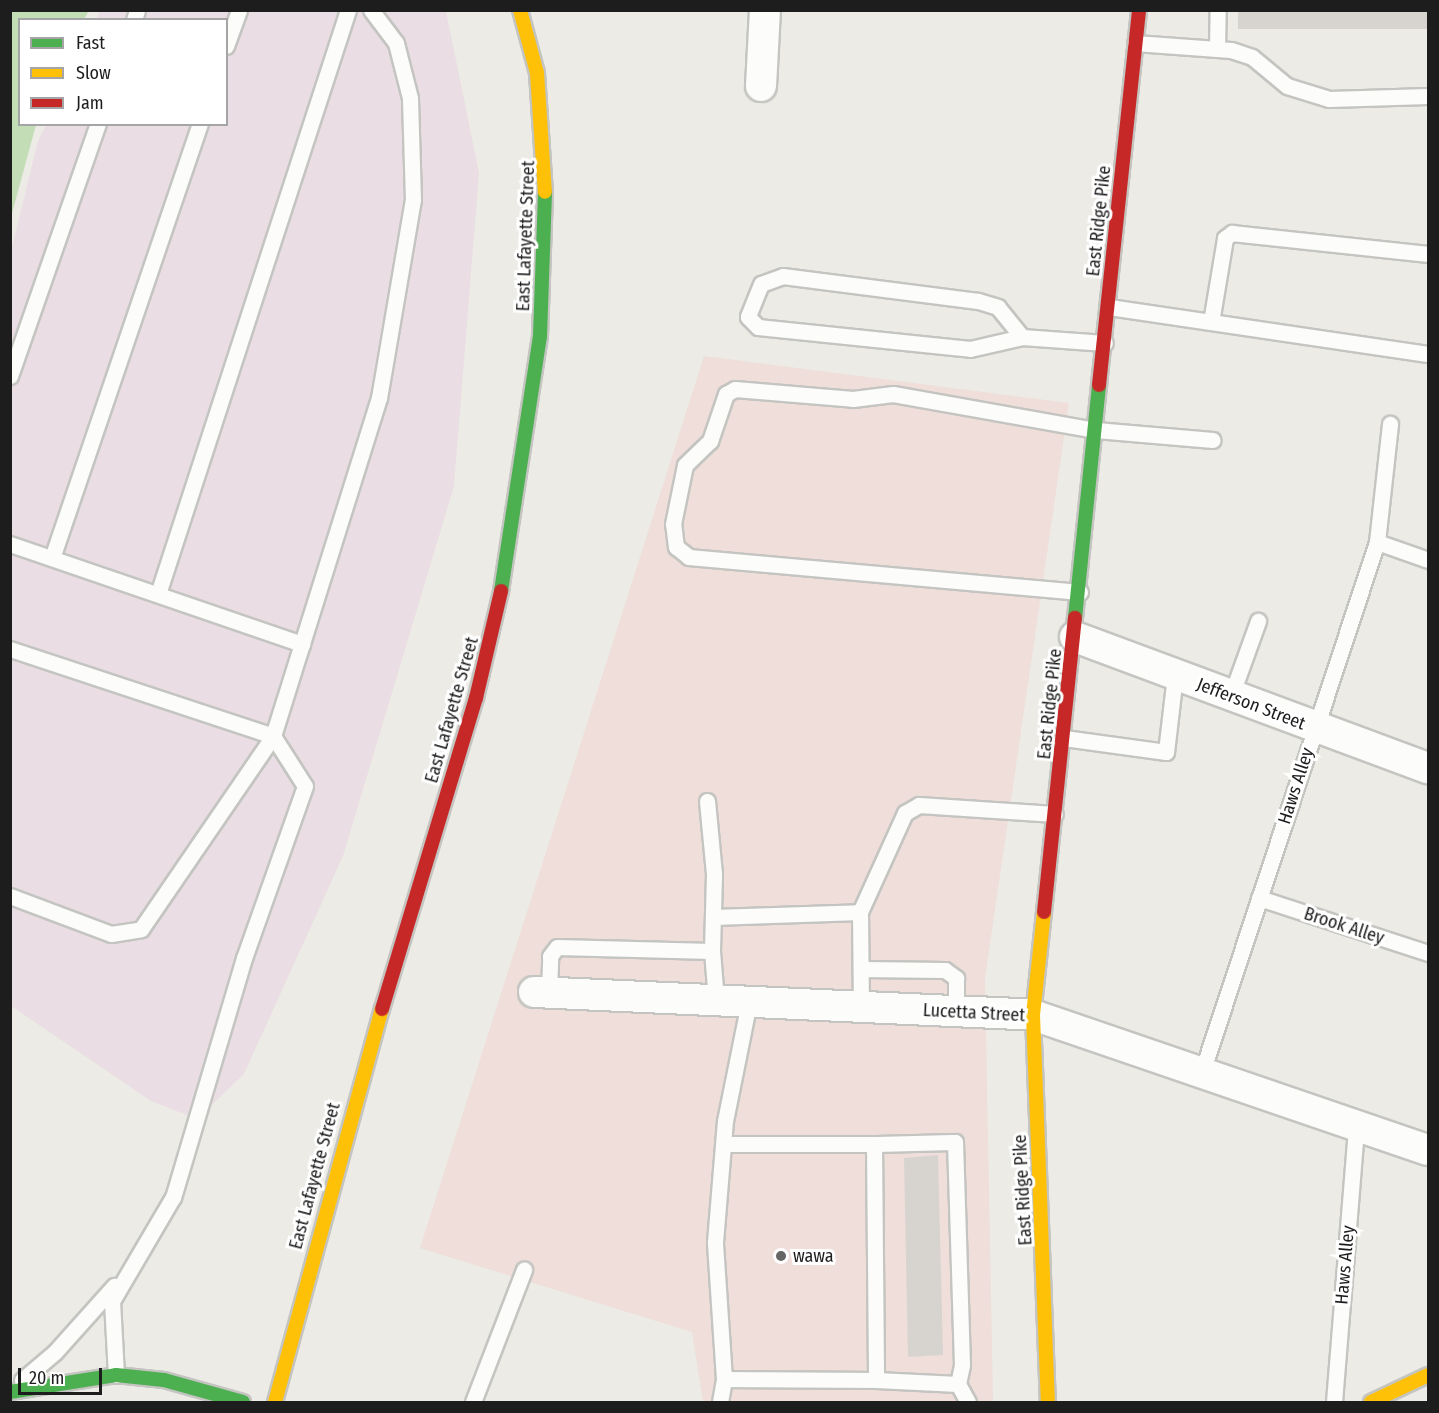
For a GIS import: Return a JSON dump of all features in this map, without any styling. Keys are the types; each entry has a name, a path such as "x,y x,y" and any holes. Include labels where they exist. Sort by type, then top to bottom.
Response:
{"main road":[{"name":"East Lafayette Street","path":"275,1402 340,1147 478,688 511,547 540,336 548,229 537,73 519,10"},
{"name":"East Ridge Pike","path":"1048,1402 1033,1015 1080,592 1139,10"},
{"path":"1371,1402 1428,1374"},
{"path":"10,1391 62,1380 116,1375 164,1380 243,1402"}],"street":[{"path":"761,86 765,10"},
{"name":"Jefferson Street","path":"1075,637 1315,729 1428,768"},
{"name":"Lucetta Street","path":"542,992 1033,1015 1428,1150"}],"lane":[{"path":"228,40 238,10"},
{"path":"158,594 348,10"},
{"path":"10,896 111,934 141,929 273,736 379,398 413,200 410,98 396,43 371,10"},
{"path":"1217,49 1218,10"},
{"path":"1136,43 1217,49 1252,57 1287,86 1317,97 1428,96"},
{"path":"10,376 97,126"},
{"path":"52,558 199,126"},
{"path":"1211,322 1225,238 1232,233 1428,254"},
{"path":"1022,337 998,307 978,301 783,276 761,284 748,317 758,327 970,349 1022,337 1105,343"},
{"path":"1109,307 1428,354"},
{"path":"1080,592 689,557 676,547 673,524 685,465 710,441 726,394 735,389 949,400 972,411 1096,430 1213,440"},
{"name":"Haws Alley","path":"1201,1074 1377,542 1390,424"},
{"path":"1377,542 1428,560"},
{"path":"10,544 302,644"},
{"path":"1231,696 1258,621"},
{"path":"10,650 273,736 305,786 244,958 173,1197 123,1275 55,1352 10,1391"},
{"path":"1064,738 1166,752 1174,675"},
{"path":"707,801 716,1000"},
{"path":"861,1007 860,912 905,813 919,804 1055,814"},
{"name":"Brook Alley","path":"1259,898 1428,953"},
{"path":"713,917 860,912"},
{"path":"542,992 550,956 557,947 712,951"},
{"path":"861,969 945,970 956,978 956,1012"},
{"path":"720,1402 724,1379 716,1242 724,1144 749,1002"},
{"name":"Haws Alley","path":"1334,1402 1356,1127"},
{"path":"724,1144 955,1142 962,1365 958,1384 968,1402"},
{"path":"874,1144 876,1380"},
{"path":"473,1402 524,1270"},
{"path":"116,1375 112,1300 123,1275"},
{"path":"724,1379 876,1380 958,1384"}],"shaded area":[{"path":"100,11 446,11 479,173 454,486 343,856 244,1074 197,1119 151,1101 11,1006 10,255 38,141 46,126 228,126 228,18 96,18"},
{"path":"704,356 1069,403 985,978 993,1402 703,1402 692,1332 420,1248"}],"green space":[{"path":"11,10 89,11 85,18 18,18 18,126 36,126 11,217"}],"building":[{"path":"1238,10 1428,10 1428,29 1238,29"},
{"path":"938,1155 943,1355 908,1357 904,1158"}],"traffic: fast":[{"path":"501,591 540,336 545,192"},
{"path":"1075,618 1099,385"},
{"path":"10,1392 116,1375 164,1380 243,1402"}],"traffic: slow":[{"path":"520,10 537,73 545,192"},
{"path":"1044,912 1033,1015 1048,1402"},
{"path":"275,1402 382,1009"},
{"path":"1371,1402 1428,1375"}],"traffic: jam":[{"path":"1099,385 1139,10"},
{"path":"382,1009 476,698 501,591"},
{"path":"1044,912 1075,618"}],"place":[{"name":"wawa","path":"781,1256"}]}
